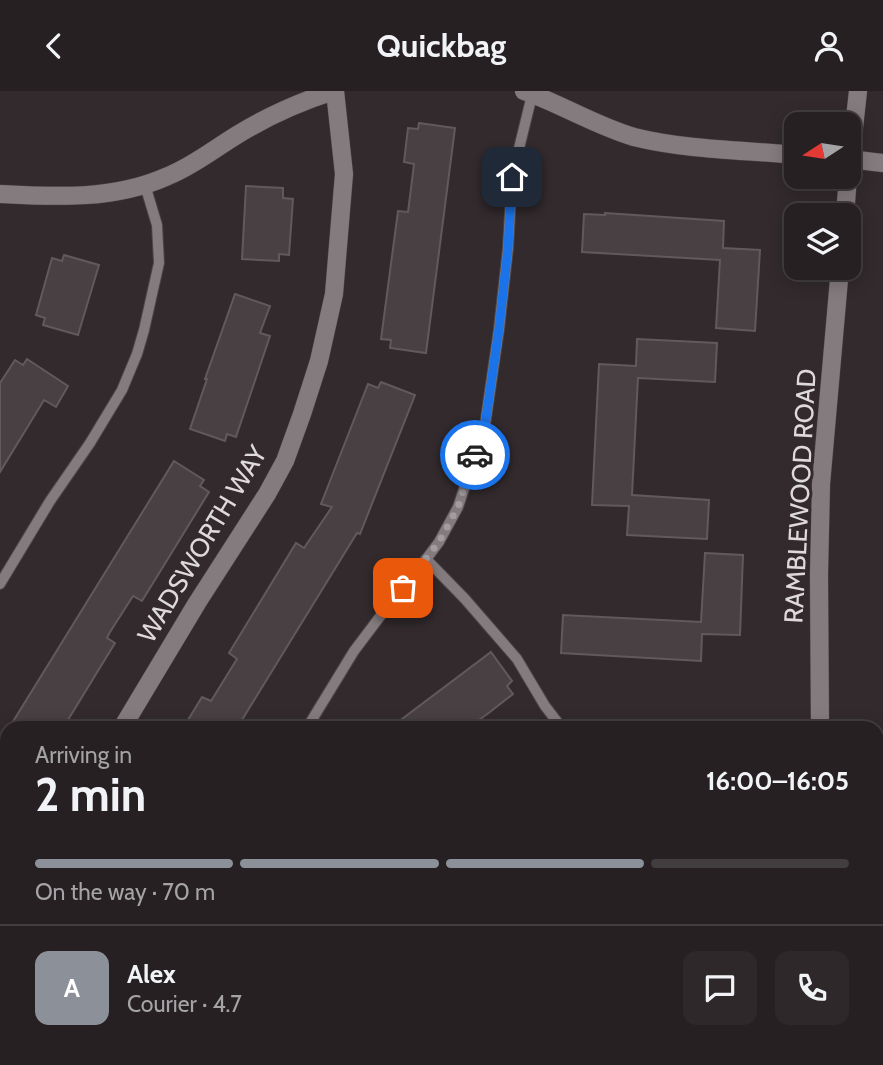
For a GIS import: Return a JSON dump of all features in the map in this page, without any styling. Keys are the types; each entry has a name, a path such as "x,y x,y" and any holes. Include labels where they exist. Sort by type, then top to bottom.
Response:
{"street":[{"path":"0,194 66,197 105,194 145,185 169,176 200,159 276,112 335,91"},
{"name":"WADSWORTH WAY","path":"126,721 285,461 320,361 334,294 344,174 335,91"},
{"path":"856,112 858,91"},
{"path":"529,92 598,124 634,137 679,145 784,154"},
{"path":"861,166 883,163"},
{"name":"RAMBLEWOOD ROAD","path":"820,721 821,484 839,280"}],"lane":[{"path":"311,721 354,651 439,542 458,507 485,425 507,262 512,177 529,92"},
{"path":"0,584 122,390 136,354 159,263 157,225 145,185"},
{"path":"426,559 517,659 557,721"}],"building":[{"path":"419,123 455,128 426,353 390,348 391,340 381,339 398,211 408,212 414,164 404,162 408,128 418,129"},
{"path":"246,186 283,188 283,198 293,199 289,255 279,254 279,261 242,259"},
{"path":"584,214 724,221 723,248 760,250 755,331 716,328 720,260 582,252"},
{"path":"64,255 99,265 78,335 43,325 45,318 36,315 52,258 62,261"},
{"path":"235,294 270,306 260,333 270,336 236,437 227,434 225,441 190,429"},
{"path":"637,339 717,343 715,382 638,378 636,416 632,495 709,500 707,539 627,535 629,506 592,505 599,364 636,366"},
{"path":"27,359 68,386 56,407 44,400 0,472 0,383 15,360 23,365"},
{"path":"381,382 415,395 360,534 357,533 241,721 187,721 202,697 211,701 237,659 229,653 296,543 304,548 332,507 321,504 368,384 378,388"},
{"path":"174,461 204,480 200,486 209,492 142,601 133,596 110,632 107,638 115,643 67,721 13,721"},
{"path":"705,553 743,555 740,635 702,634 701,661 561,653 563,615 701,622"},
{"path":"491,652 512,681 507,686 513,694 478,721 399,721"}],"way so far":[{"path":"403,588 439,542 458,507 475,455"}],"route":[{"path":"475,455 485,425 499,329 512,177"}]}
